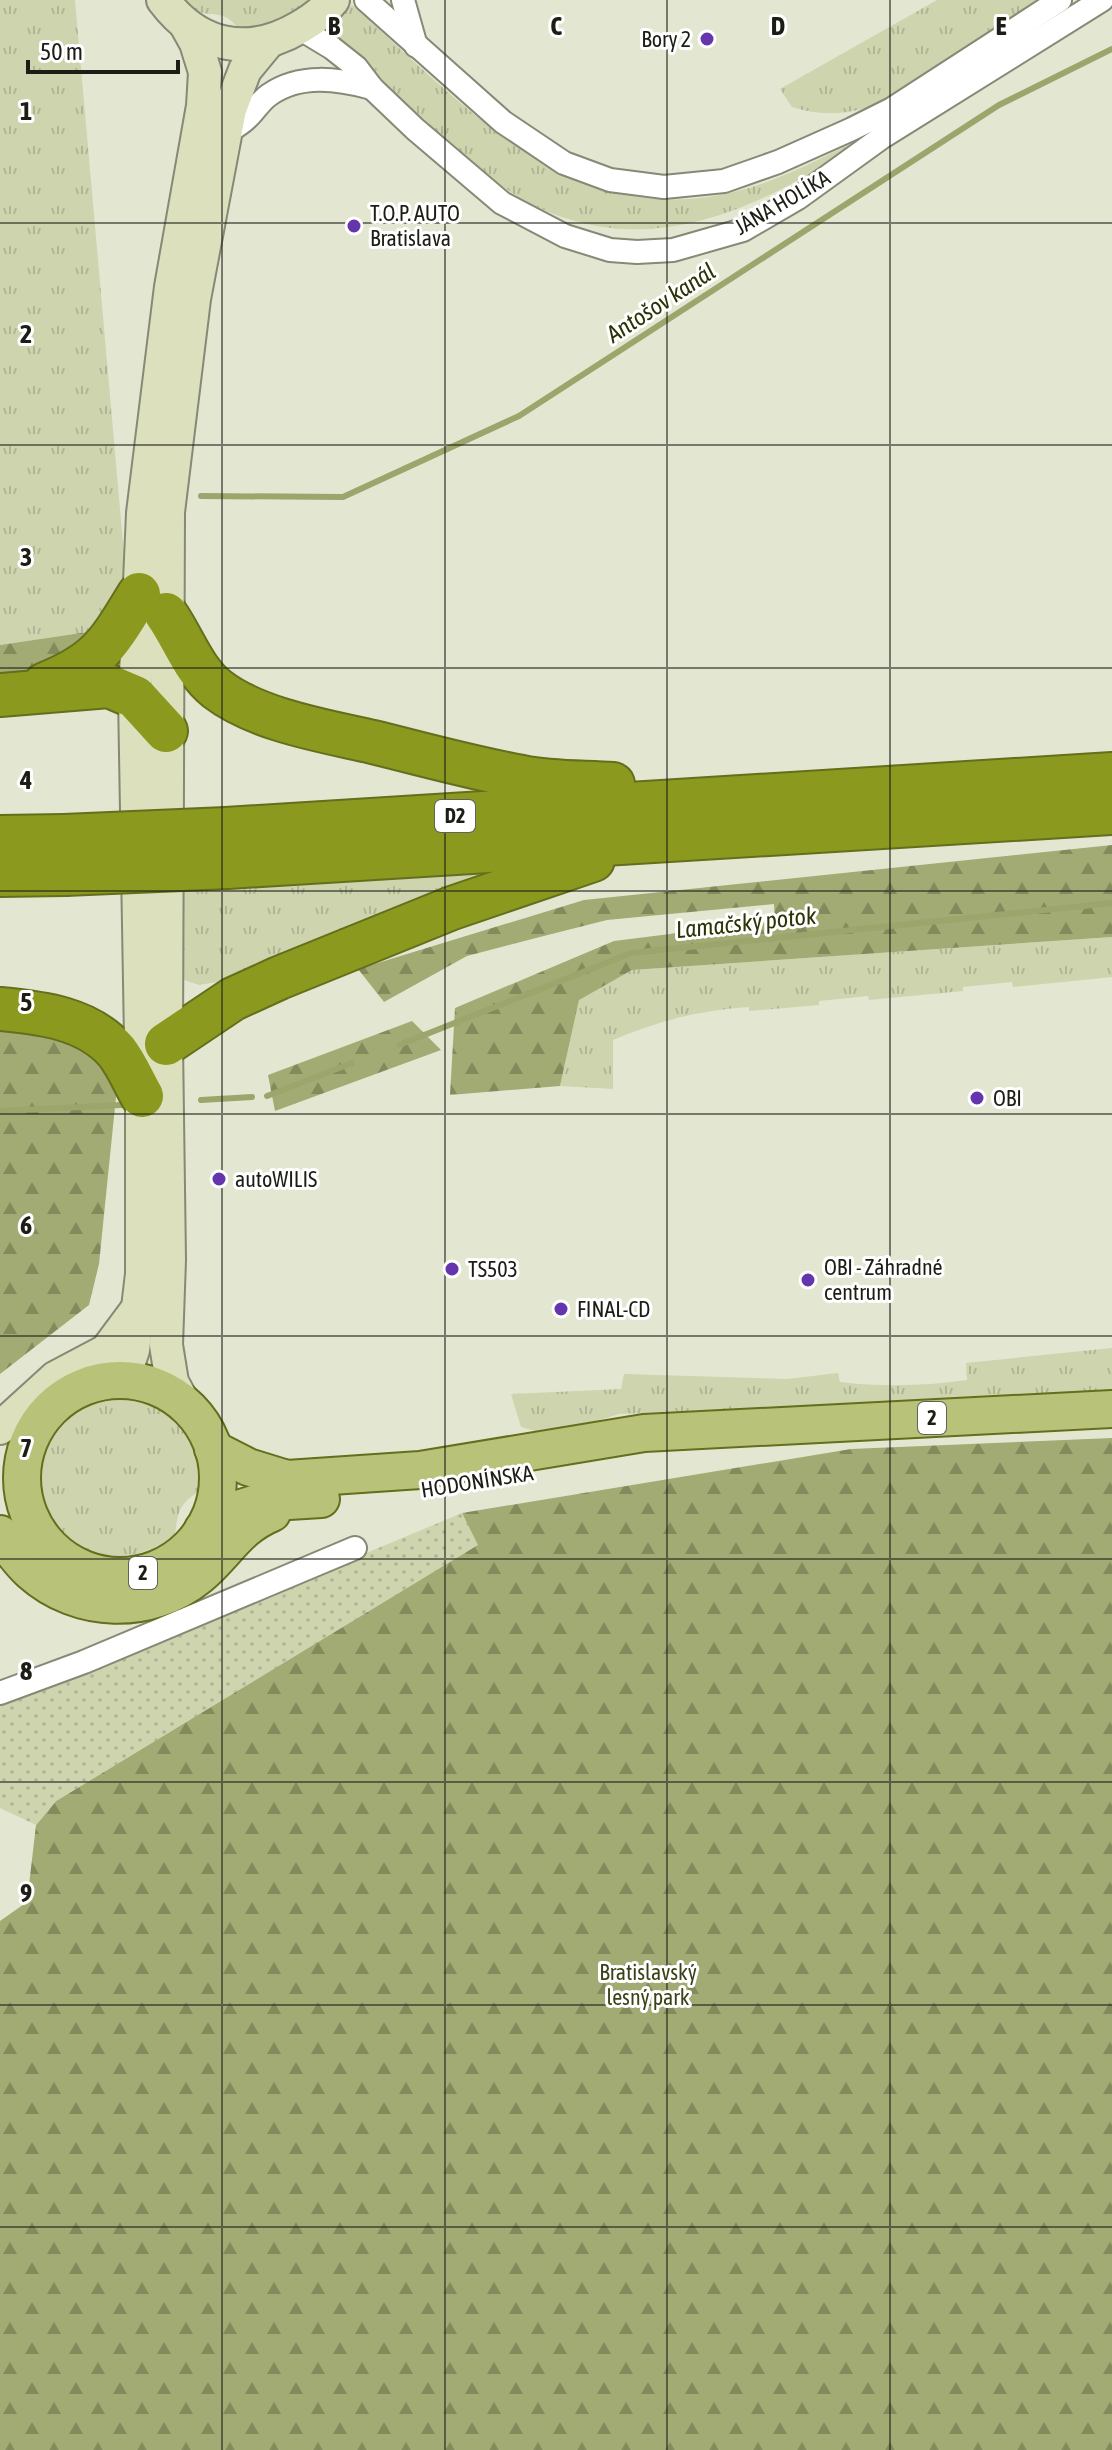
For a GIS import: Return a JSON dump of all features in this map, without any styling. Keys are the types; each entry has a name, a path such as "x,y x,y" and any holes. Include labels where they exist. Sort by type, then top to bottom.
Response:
{"highway":[{"path":"15,693 75,672 153,604 182,635 201,673 217,689 268,716 524,778 627,785 684,802"},
{"path":"15,693 109,686 135,697 166,731"},
{"name":"D2","path":"227,848 684,802 1112,774"},
{"name":"D2","path":"0,875 65,855 227,848 642,843 1112,813"},
{"name":"D2","path":"0,837 65,855"},
{"path":"166,1044 233,999 279,978 452,908 642,843"},
{"path":"0,1009 32,1012 81,1024 102,1037 118,1054 155,1108"}],"main road":[{"path":"117,1380 128,1365 133,1350 155,1108 166,1044 166,731 143,513 171,287 203,106 205,72 196,43 186,25 163,0"},
{"path":"186,25 215,41 236,45 268,42 299,28 333,0"},
{"path":"184,1404 172,1382 167,1364 169,1260 155,1108 135,697 168,512 194,299 230,109 245,70 268,42"},
{"path":"17,1430 55,1378 106,1351 139,1306"},
{"name":"HODONÍNSKA","path":"0,1449 17,1430 75,1391 117,1380 146,1384 184,1404 202,1425 213,1449 217,1473 216,1496 203,1529 186,1550 163,1566 136,1575 109,1576 81,1569 58,1554 14,1502 22,1472 17,1430"},
{"name":"HODONÍNSKA","path":"213,1449 248,1467 287,1479 420,1470 644,1433 1112,1409"},
{"name":"HODONÍNSKA","path":"203,1529 238,1509 257,1503 376,1496 473,1482 612,1459 752,1427"},
{"path":"0,1534 32,1573 59,1591 88,1602 133,1605 160,1599 183,1588 201,1575 242,1530 262,1517 299,1501"}],"street":[{"name":"JÁNA HOLÍKA","path":"366,0 503,122 564,163 610,180 664,187 724,181 778,162 852,129 892,109 1060,0"},
{"path":"403,0 417,47"},
{"name":"JÁNA HOLÍKA","path":"299,28 356,67 372,88 465,174 502,203 565,236 610,250 673,250 743,230 798,198 881,138 1102,0"},
{"path":"227,132 245,120 267,96 291,83 321,79 372,88"},
{"path":"0,1693 84,1662 355,1548"}],"green space":[{"path":"0,0 75,0 126,577 101,630 0,645"},
{"path":"182,0 310,0 277,19 240,30 225,17 199,12"},
{"path":"937,0 1048,0 897,95 871,106 833,113 806,111 792,107 780,89"},
{"path":"352,5 435,81 523,150 570,176 621,193 675,199 734,192 779,177 858,143 793,183 758,200 685,224 648,229 610,228 572,220 527,201 486,175 326,32"},
{"path":"101,630 67,665 0,682 0,645"},
{"path":"1112,845 1112,937 632,970 579,1000 560,1086 450,1095 455,1008 614,941 775,921 774,904 607,920 467,956 384,1002 358,969 584,900"},
{"path":"504,873 235,979 199,985 181,979 178,892"},
{"path":"1112,937 1112,977 1013,987 1012,982 963,987 963,991 869,1000 868,996 819,1001 819,1005 749,1011 749,1007 695,1014 613,1040 613,1089 560,1086 579,999 632,970"},
{"path":"0,1021 85,1044 117,1087 99,1264 89,1305 0,1374"},
{"path":"412,1021 441,1050 275,1111 268,1075"},
{"path":"1112,1348 1112,1391 1073,1395 619,1414 550,1435 521,1427 511,1394 621,1389 624,1374 787,1379 838,1373 840,1382 936,1384 967,1380 966,1363"},
{"path":"124,1387 160,1400 185,1422 200,1452 201,1490 181,1509 175,1535 143,1552 113,1556 85,1549 63,1533 47,1511 39,1484 42,1456 56,1427 71,1414"},
{"name":"Bratislavský lesný park","path":"1112,1438 1112,2450 0,2450 0,1921 27,1902 36,1825 56,1801 477,1545 462,1513 851,1449"},
{"path":"462,1513 478,1545 56,1801 36,1825 0,1808 0,1706"}],"waterway":[{"name":"Antošov kanál","path":"201,496 343,497 519,416 999,105 1112,49"},
{"name":"Lamačský potok","path":"399,1045 631,953 1112,903"},
{"name":"Lamačský potok","path":"267,1096 352,1063"},
{"name":"Lamačský potok","path":"201,1100 252,1097"},
{"name":"Lamačský potok","path":"0,1111 121,1105"}],"place":[{"name":"Bory 2","path":"707,39"},
{"name":"T.O.P. AUTO Bratislava","path":"354,226"},
{"name":"OBI","path":"977,1098"},
{"name":"autoWILIS","path":"219,1179"},
{"name":"TS503","path":"452,1269"},
{"name":"OBI - Záhradné centrum","path":"808,1280"},
{"name":"FINAL-CD","path":"561,1309"}]}
